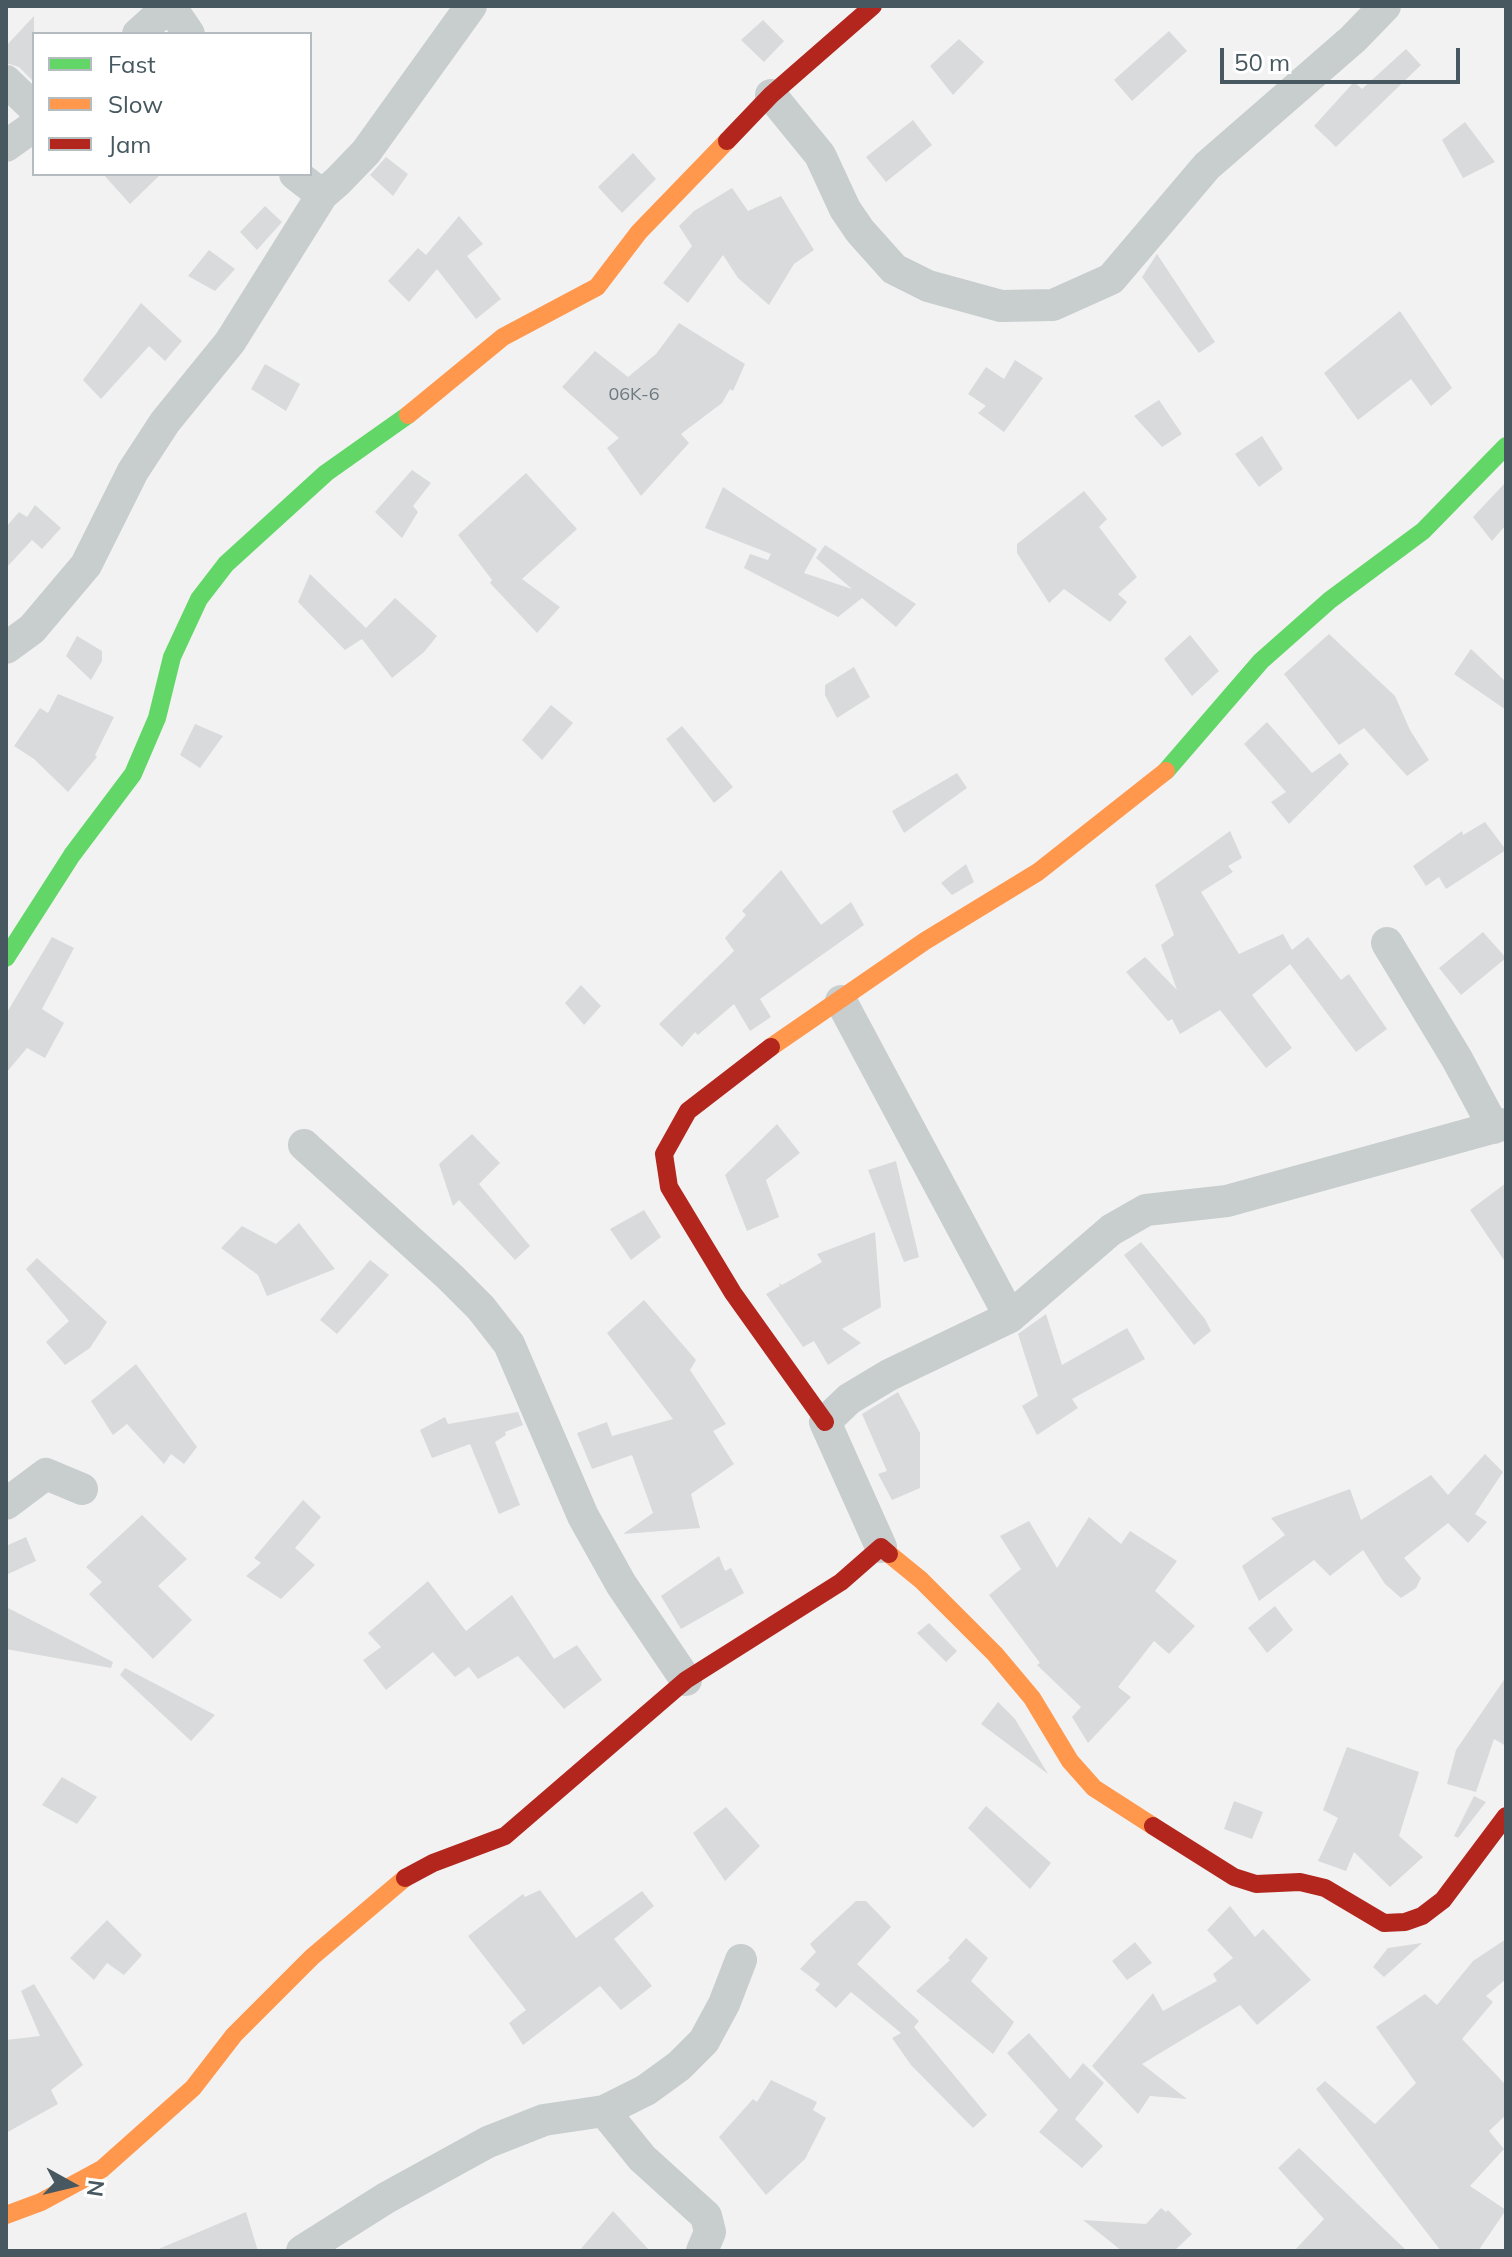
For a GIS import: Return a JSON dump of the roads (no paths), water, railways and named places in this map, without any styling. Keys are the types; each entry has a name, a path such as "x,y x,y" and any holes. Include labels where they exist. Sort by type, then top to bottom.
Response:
{"street":[{"path":"140,32 169,6 188,32"},
{"path":"6,648 32,629 86,565 133,471 165,422 230,342 322,195 366,152 471,6"},
{"path":"9,945 133,774 157,718 172,657 199,599 226,564 326,473 422,405 503,337 597,287 639,232 771,95 873,6"},
{"path":"771,95 820,155 845,209 860,231 894,269 928,286 1001,306 1053,305 1111,279 1207,166 1353,39 1385,6"},
{"path":"6,81 32,106"},
{"path":"6,146 32,127"},
{"path":"298,176 322,195"},
{"path":"1506,446 1423,531 1330,600 1261,661 1159,779 1038,872 925,941 745,1065 688,1111 664,1154 669,1187 695,1235 825,1422 881,1547 921,1580 995,1654 1032,1698 1070,1761 1094,1788 1234,1877 1256,1884 1300,1882 1325,1888 1384,1923 1405,1922 1422,1916 1443,1900 1506,1816"},
{"path":"825,1422 849,1399 889,1375 1010,1317 1111,1230 1146,1210 1227,1201 1500,1126 1387,943"},
{"path":"841,1001 1010,1317"},
{"path":"304,1145 450,1277 481,1308 509,1344 583,1516 621,1584 686,1680"},
{"path":"6,1504 46,1474 82,1489"},
{"path":"6,2215 41,2202 102,2169 193,2088 234,2035 312,1957 401,1880 433,1863 505,1836 686,1680 841,1582 881,1547"},
{"path":"302,2251 386,2198 488,2142 544,2120 604,2111 646,2090 679,2066 704,2041 724,2004 741,1960"},
{"path":"604,2111 642,2158 706,2216 710,2232 702,2251"}]}
